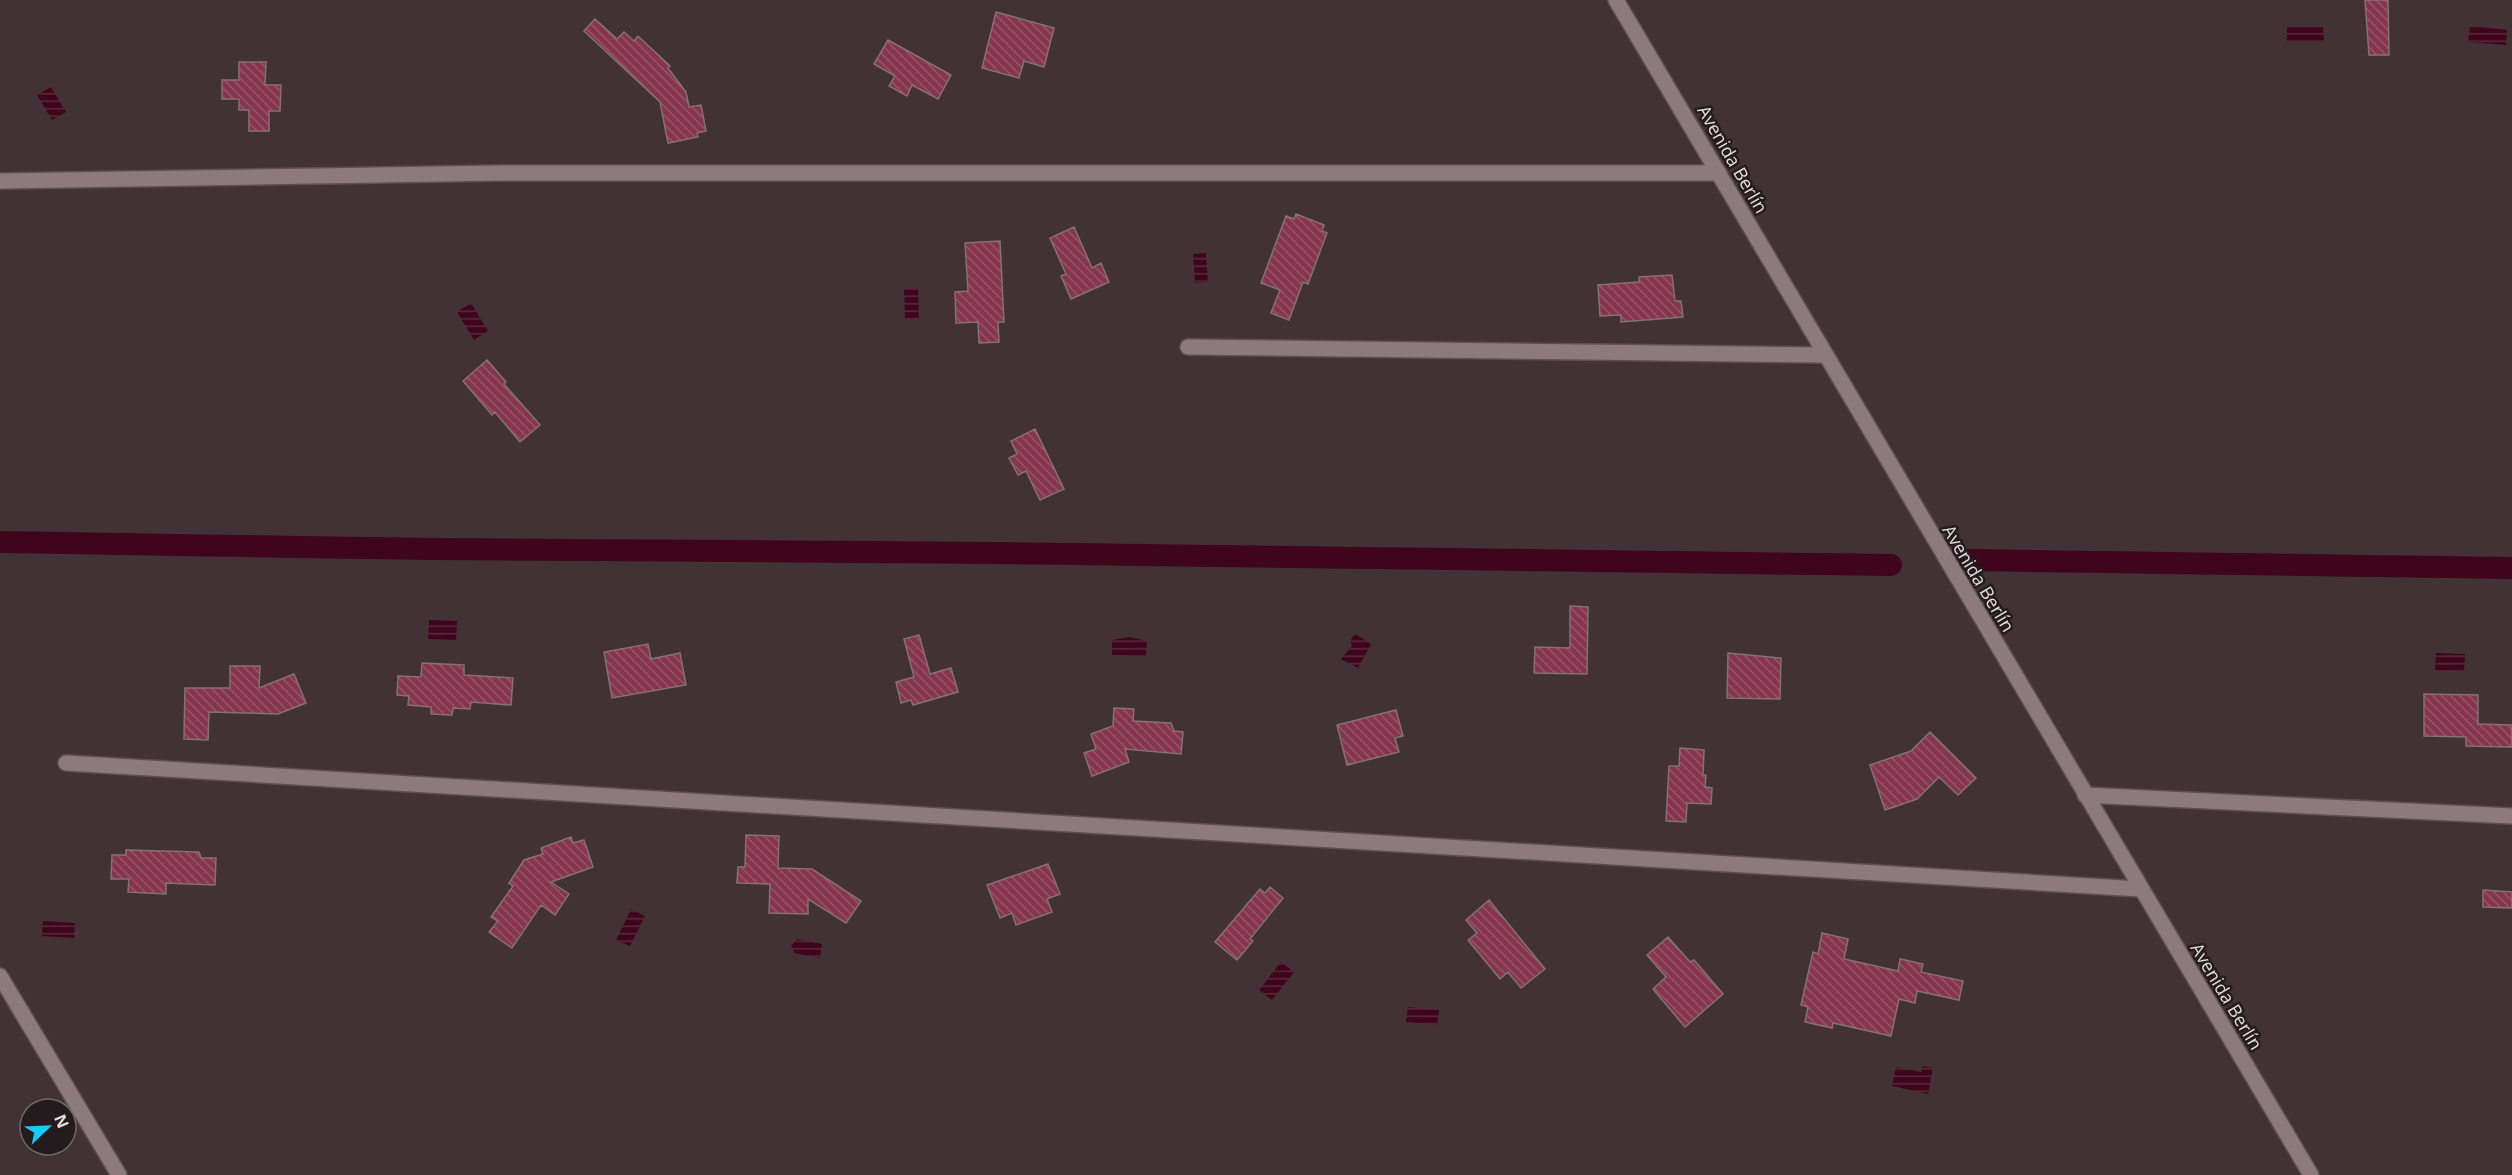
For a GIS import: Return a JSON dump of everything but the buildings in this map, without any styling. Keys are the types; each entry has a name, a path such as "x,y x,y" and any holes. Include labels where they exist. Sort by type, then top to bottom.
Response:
{"street":[{"name":"Avenida Berlín","path":"1616,0 2311,1175"},
{"path":"0,182 501,173 1719,173"},
{"path":"1188,347 1825,355"},
{"path":"66,763 2140,889"},
{"path":"2085,795 2512,816"},
{"path":"0,976 119,1175"}],"shaded area":[{"path":"2470,26 2507,30 2506,45 2468,42"},
{"path":"2287,27 2323,27 2324,41 2287,41"},
{"path":"51,87 66,112 52,120 37,95"},
{"path":"1206,253 1208,282 1195,283 1193,254"},
{"path":"904,288 918,288 919,319 905,319"},
{"path":"471,303 488,331 474,340 457,312"},
{"path":"429,620 457,621 456,640 428,639"},
{"path":"1355,634 1371,644 1358,668 1341,659 1352,646 1350,641"},
{"path":"1129,637 1147,641 1146,656 1112,655 1112,640"},
{"path":"2436,653 2465,654 2464,671 2435,670"},
{"path":"631,909 645,916 630,946 616,940"},
{"path":"43,921 75,923 74,938 42,936"},
{"path":"797,939 822,944 820,958 794,953 791,946"},
{"path":"1281,962 1294,972 1272,1000 1259,990"},
{"path":"1408,1007 1439,1010 1437,1025 1406,1022"},
{"path":"1923,1066 1933,1068 1928,1094 1892,1086 1896,1067 1921,1072"}],"waterway":[{"path":"0,542 1891,565"},
{"path":"1969,560 2512,568"}]}
